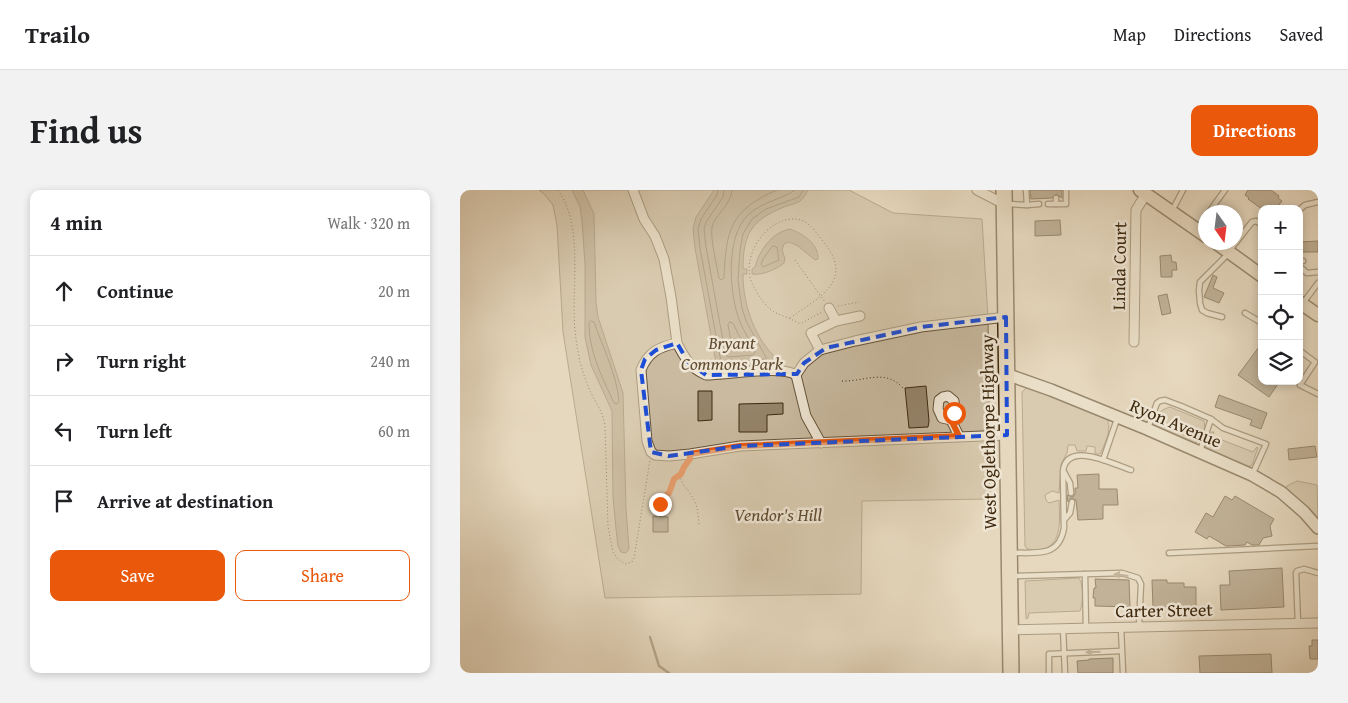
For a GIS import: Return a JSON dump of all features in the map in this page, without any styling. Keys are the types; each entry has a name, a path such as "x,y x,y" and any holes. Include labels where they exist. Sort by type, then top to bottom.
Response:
{"highway":[{"name":"West Oglethorpe Highway","path":"1004,197 1011,673"}],"main road":[{"path":"1143,192 1198,231"},
{"path":"1226,250 1258,273"},
{"path":"1303,304 1318,315"}],"street":[{"path":"634,190 644,219 657,241 664,259 677,343 688,362 706,375 775,371 791,372 796,375 806,416 821,443"},
{"path":"977,190 1004,197"},
{"name":"Linda Court","path":"1134,342 1136,210 1143,192"},
{"path":"829,308 836,320"},
{"path":"820,350 811,333 836,320 860,316"},
{"path":"796,375 804,363 820,350 855,340 921,327 1006,317"},
{"path":"677,343 656,350 645,359 642,370 647,441 651,452 655,455 690,454 740,446 959,436 1007,436"},
{"name":"Ryon Avenue","path":"1006,374 1052,390 1118,417 1252,475 1281,492 1304,512 1318,528"},
{"path":"951,420 959,436"},
{"name":"Carter Street","path":"1010,630 1318,623"}],"lane":[{"path":"1026,190 1027,204"},
{"path":"1048,204 1066,204 1066,190"},
{"path":"1171,212 1183,190"},
{"path":"1214,205 1225,190"},
{"path":"1004,197 1027,204 1035,203"},
{"path":"1056,198 1056,204"},
{"path":"1303,207 1318,202"},
{"path":"1222,317 1202,310 1199,290 1200,282 1229,252 1252,222 1258,222"},
{"path":"1303,270 1307,273 1318,272"},
{"path":"1303,301 1318,283"},
{"path":"1245,313 1258,321"},
{"path":"1303,353 1315,362 1303,380"},
{"path":"1300,385 1318,394"},
{"path":"1147,429 1157,403 1160,400 1169,401 1211,419 1223,428 1266,444 1252,475"},
{"path":"1104,460 1118,417"},
{"path":"1200,451 1211,419"},
{"path":"1009,554 1047,552 1054,549 1062,536 1064,520 1063,471 1066,462 1074,456 1087,456 1104,460 1131,470"},
{"path":"1063,471 1070,483 1071,493"},
{"path":"1064,520 1070,513 1072,502"},
{"path":"1169,553 1318,546"},
{"path":"1298,623 1296,573 1304,569 1318,573"},
{"path":"1009,576 1122,573 1138,578 1140,584 1139,626"},
{"path":"1084,574 1086,628"},
{"path":"1121,627 1123,673"},
{"path":"1063,628 1064,673"},
{"path":"1049,673 1049,654 1121,651"}],"path":[{"path":"558,190 570,211 575,258 576,336 587,385 603,412 605,425 608,527 613,552 625,564 632,562 634,558 651,452"},
{"path":"790,318 831,286 836,272 835,260 824,242 806,222 800,219 786,220 770,228 756,245 751,257 749,276 767,306 773,311 800,323 829,308 859,302"},
{"path":"795,260 820,296"},
{"path":"842,381 880,377 893,380 903,388"},
{"path":"690,454 690,459 681,474 682,482 694,499 699,524"},
{"path":"659,513 660,502 669,493 675,477 681,474"}],"highlighted area":[{"path":"1006,317 1007,435 740,446 669,456 651,452 641,370 645,359 656,350 677,343 688,362 706,375 797,374 804,363 826,348 921,327"}],"green space":[{"name":"Bryant Commons Park","path":"539,190 849,190 893,213 982,219 988,318 990,499 862,501 861,594 605,598 563,332 557,225 553,205"},
{"path":"1027,387 1032,387 1105,417 1109,425 1108,435 1100,454 1095,454 1095,447 1087,446 1086,451 1077,451 1075,445 1068,445 1067,453 1061,464 1059,493 1052,491 1045,495 1049,503 1059,500 1059,528 1057,536 1053,543 1039,550 1027,549 1025,546 1022,392"},
{"path":"1170,407 1204,421 1203,434 1197,442 1194,444 1153,427 1154,420 1158,414"},
{"path":"1214,432 1212,436 1253,452 1257,447 1252,465 1247,467 1206,449 1205,444 1209,434"},
{"path":"1297,481 1317,485 1318,521 1286,489 1287,486"},
{"path":"1079,578 1082,585 1080,611 1029,613 1026,619 1025,581"}],"water":[{"path":"572,190 583,190 594,214 598,317 623,393 629,549 626,553 621,552 618,546 616,529 613,497 612,411 591,365 585,337 585,265 582,221 580,207"},
{"path":"714,190 808,190 799,202 773,212 757,223 752,229 745,246 743,269 747,269 747,274 743,274 743,285 747,307 760,338 773,355 773,365 718,368 716,363 693,229 696,217"},
{"path":"790,229 813,244 818,254 818,259 815,260 798,246 789,242 784,244 782,250 785,259 784,263 769,272 752,274 752,269 755,267 767,243 778,234"}],"building":[{"path":"1030,190 1062,190 1062,198 1056,194 1052,198 1031,199"},
{"path":"1248,190 1271,190 1282,201 1279,205 1258,206 1245,195"},
{"path":"1060,220 1061,235 1035,236 1035,221"},
{"path":"1318,241 1318,252 1303,252 1303,242"},
{"path":"1171,255 1172,262 1176,262 1177,270 1172,270 1172,277 1161,277 1160,256"},
{"path":"1213,275 1217,277 1213,288 1224,293 1219,303 1204,297"},
{"path":"1167,294 1171,313 1162,315 1158,296"},
{"path":"1258,348 1258,385 1277,385 1269,397 1238,375"},
{"path":"926,386 928,427 909,428 905,388"},
{"path":"698,391 712,391 712,420 698,421"},
{"path":"1219,395 1267,413 1261,429 1250,425 1252,420 1215,407"},
{"path":"783,403 783,414 767,415 767,432 739,432 739,404"},
{"path":"1315,446 1317,457 1289,460 1288,449"},
{"path":"1099,474 1099,489 1117,489 1118,505 1103,505 1103,519 1078,520 1076,500 1071,498 1068,502 1067,495 1073,497 1075,488 1078,488 1077,475"},
{"path":"1225,496 1232,500 1235,496 1274,519 1270,526 1272,536 1263,538 1259,545 1252,545 1247,542 1245,545 1226,546 1209,536 1207,539 1195,532 1206,513 1213,517"},
{"path":"653,516 668,517 668,532 653,532"},
{"path":"1282,568 1284,607 1221,610 1220,585 1230,585 1229,571"},
{"path":"1095,579 1129,580 1130,607 1095,606 1095,598 1093,598 1094,588 1096,588"},
{"path":"1152,580 1167,580 1167,583 1184,583 1184,587 1196,587 1196,607 1153,607"},
{"path":"1312,640 1318,640 1318,659 1310,659 1309,646 1312,646"},
{"path":"1271,654 1272,673 1200,673 1199,656"},
{"path":"1113,658 1113,673 1078,673 1077,661"}],"waterway":[{"path":"650,637 659,666 669,673"}],"route":[{"path":"660,504 662,498 669,493 672,481 677,475 681,474 690,459 690,454 740,446 959,436 951,420 954,413"}],"park label":[{"name":"Vendor's Hill","path":"778,514"}]}
